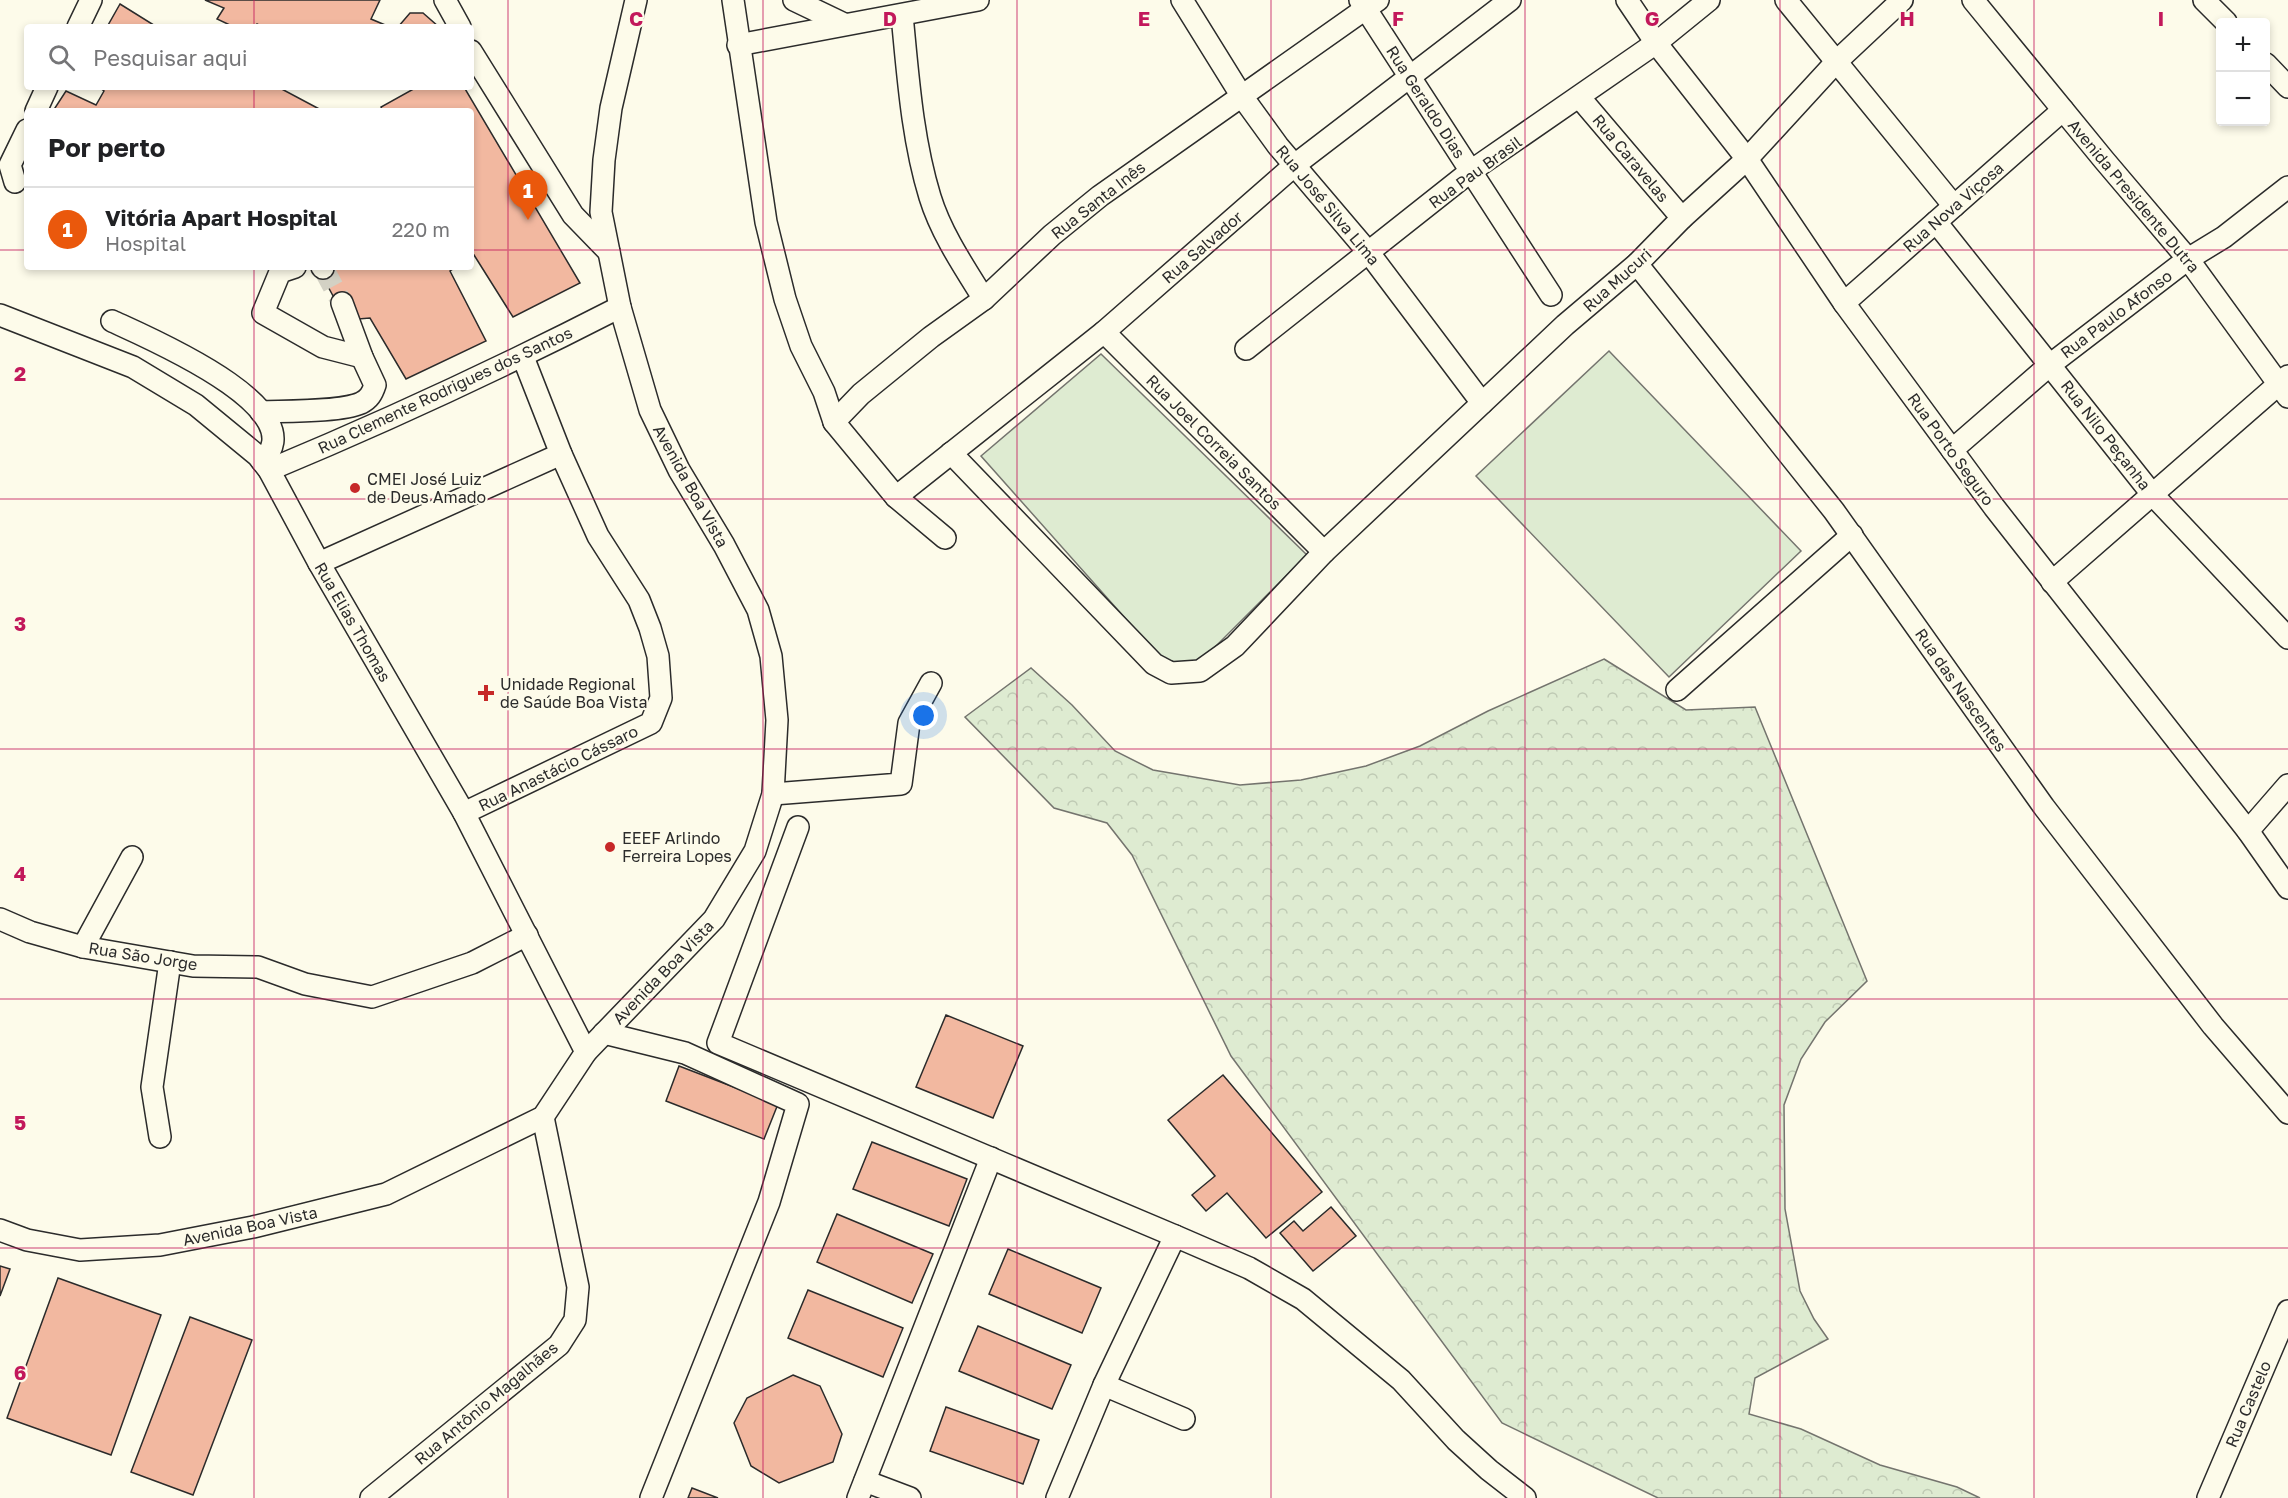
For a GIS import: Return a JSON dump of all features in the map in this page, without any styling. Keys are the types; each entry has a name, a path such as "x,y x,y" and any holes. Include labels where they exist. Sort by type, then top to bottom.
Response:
{"street":[{"path":"80,24 92,0"},
{"path":"445,0 458,24"},
{"name":"Avenida Boa Vista","path":"0,1230 27,1240 80,1250 160,1245 253,1227 386,1194 543,1117 586,1052 714,919 755,852 773,794 777,720 771,656 758,610 724,545 679,470 650,410 620,307 601,212 604,160 611,108 636,0"},
{"path":"732,0 766,222 774,260 801,346 824,392 834,422 897,497 945,538"},
{"path":"794,0 844,24"},
{"path":"738,45 978,0"},
{"name":"Rua José Silva Lima","path":"1182,0 1241,95 1278,146 1369,253 1482,403"},
{"name":"Rua Salvador","path":"897,497 1104,332 1296,165 1510,0"},
{"name":"Rua Porto Seguro","path":"1627,0 1656,43 1747,159 1844,303 1952,450 2052,582 2248,831 2288,888"},
{"name":"Rua Pau Brasil","path":"1246,349 1471,171 1580,98 1656,43 1708,0"},
{"path":"1786,0 1954,206"},
{"name":"Rua Mucuri","path":"951,453 1154,664 1171,673 1200,670 1235,646 1324,552 1565,325 1636,264 1682,218 1747,159 1837,61 1902,0"},
{"name":"Avenida Presidente Dutra","path":"1973,0 2188,260 2285,386"},
{"path":"2204,0 2222,18"},
{"name":"Rua Santa Inês","path":"834,422 870,387 930,337 984,299 1052,235 1100,196 1368,3"},
{"name":"Rua Geraldo Dias","path":"1368,3 1410,78 1551,295"},
{"path":"902,15 910,95 930,198 946,235 984,299"},
{"path":"474,56 573,215 609,252"},
{"path":"2270,69 2288,87"},
{"path":"37,108 46,90"},
{"name":"Rua Caravelas","path":"1580,98 1682,218"},
{"name":"Rua Nova Viçosa","path":"1844,303 2063,110"},
{"path":"15,182 10,165 24,136"},
{"name":"Rua Paulo Afonso","path":"1952,450 2051,364 2288,187"},
{"name":"Rua Nilo Peçanha","path":"1936,222 2152,494 2288,638"},
{"name":"Rua das Nascentes","path":"1636,264 1834,511 2044,807 2213,1026 2288,1113"},
{"path":"286,270 280,272 263,314 316,344 362,357"},
{"path":"261,412 346,407 361,403 371,396 375,385 342,303"},
{"name":"Rua Clemente Rodrigues dos Santos","path":"265,465 356,434 523,357 620,307"},
{"name":"Rua Elias Thomas","path":"0,315 133,367 196,405 265,465 464,813 586,1052"},
{"path":"112,321 226,380 246,395 261,412 272,433 272,448 265,465"},
{"path":"137,326 169,349"},
{"name":"Rua Joel Correia Santos","path":"1104,332 1324,552"},
{"name":"Rua Anastácio Cássaro","path":"464,813 651,723 661,698 658,656 639,600 597,536 561,454 523,357"},
{"path":"2052,582 2152,494 2285,386"},
{"path":"319,563 561,454"},
{"path":"1677,690 1852,535"},
{"path":"773,794 902,784 909,723 931,683"},
{"path":"2248,831 2288,785"},
{"path":"718,1043 798,827"},
{"path":"83,947 132,857"},
{"name":"Rua São Jorge","path":"0,919 30,932 83,947 193,966 258,967 305,984 372,997 472,963 527,935"},
{"path":"160,1137 152,1087 170,962"},
{"path":"604,1033 686,1053 798,1104 770,1202 651,1498"},
{"path":"686,1053 718,1043 1249,1268 1303,1299 1401,1380 1456,1440 1525,1498"},
{"name":"Rua Antônio Magalhães","path":"371,1498 559,1345 575,1320 578,1287 543,1117"},
{"path":"910,1498 861,1490 990,1158"},
{"path":"1057,1498 1104,1384 1175,1236"},
{"name":"Rua Castelo","path":"2211,1497 2288,1311"},
{"path":"1104,1384 1184,1419"}],"green space":[{"path":"1609,351 1801,551 1669,677 1476,476"},
{"path":"1101,354 1307,555 1181,681 981,456"},
{"path":"1604,659 1686,710 1755,707 1867,981 1825,1022 1801,1059 1784,1105 1785,1209 1800,1291 1814,1319 1828,1339 1755,1378 1749,1414 1801,1429 1880,1465 1957,1487 1980,1498 1658,1498 1502,1423 1231,1056 1132,855 1107,823 1054,808 965,717 1031,668 1072,705 1115,751 1153,770 1240,785 1301,780 1366,766 1420,746 1488,711"}],"building":[{"path":"205,0 380,0 371,19 383,24 228,24 217,19 224,8"},
{"path":"120,4 152,24 109,24"},
{"path":"410,13 423,13 436,24 401,24"},
{"path":"284,90 317,108 55,108 66,91 96,105 104,91"},
{"path":"412,90 466,90 580,283 513,317 474,255 474,108 381,107"},
{"path":"319,270 452,270 486,341 406,379 370,318 358,319 338,305"},
{"path":"946,1015 1023,1046 993,1118 916,1087"},
{"path":"679,1066 778,1104 764,1139 666,1101"},
{"path":"1223,1075 1322,1192 1266,1238 1227,1193 1206,1211 1192,1195 1215,1176 1168,1120"},
{"path":"872,1142 967,1179 949,1226 853,1189"},
{"path":"1331,1207 1356,1236 1313,1271 1280,1233 1294,1221 1303,1231"},
{"path":"837,1214 933,1254 912,1303 817,1262"},
{"path":"1008,1249 1101,1288 1082,1333 989,1294"},
{"path":"0,1266 10,1269 0,1296"},
{"path":"58,1278 161,1315 111,1455 7,1418"},
{"path":"808,1290 903,1328 883,1377 788,1338"},
{"path":"190,1317 252,1340 193,1495 131,1472"},
{"path":"978,1326 1071,1365 1052,1409 959,1371"},
{"path":"793,1375 820,1386 842,1434 833,1462 779,1483 751,1466 734,1423 747,1398"},
{"path":"946,1407 1039,1440 1023,1484 930,1451"},
{"path":"692,1488 718,1498 688,1498"}],"tunnel":[{"path":"324,270 342,303"}],"place":[{"name":"Vitória Apart Hospital","path":"528,220"},
{"name":"CMEI José Luiz de Deus Amado","path":"355,488"},
{"name":"Unidade Regional de Saúde Boa Vista","path":"486,693"},
{"name":"EEEF Arlindo Ferreira Lopes","path":"610,847"}]}
